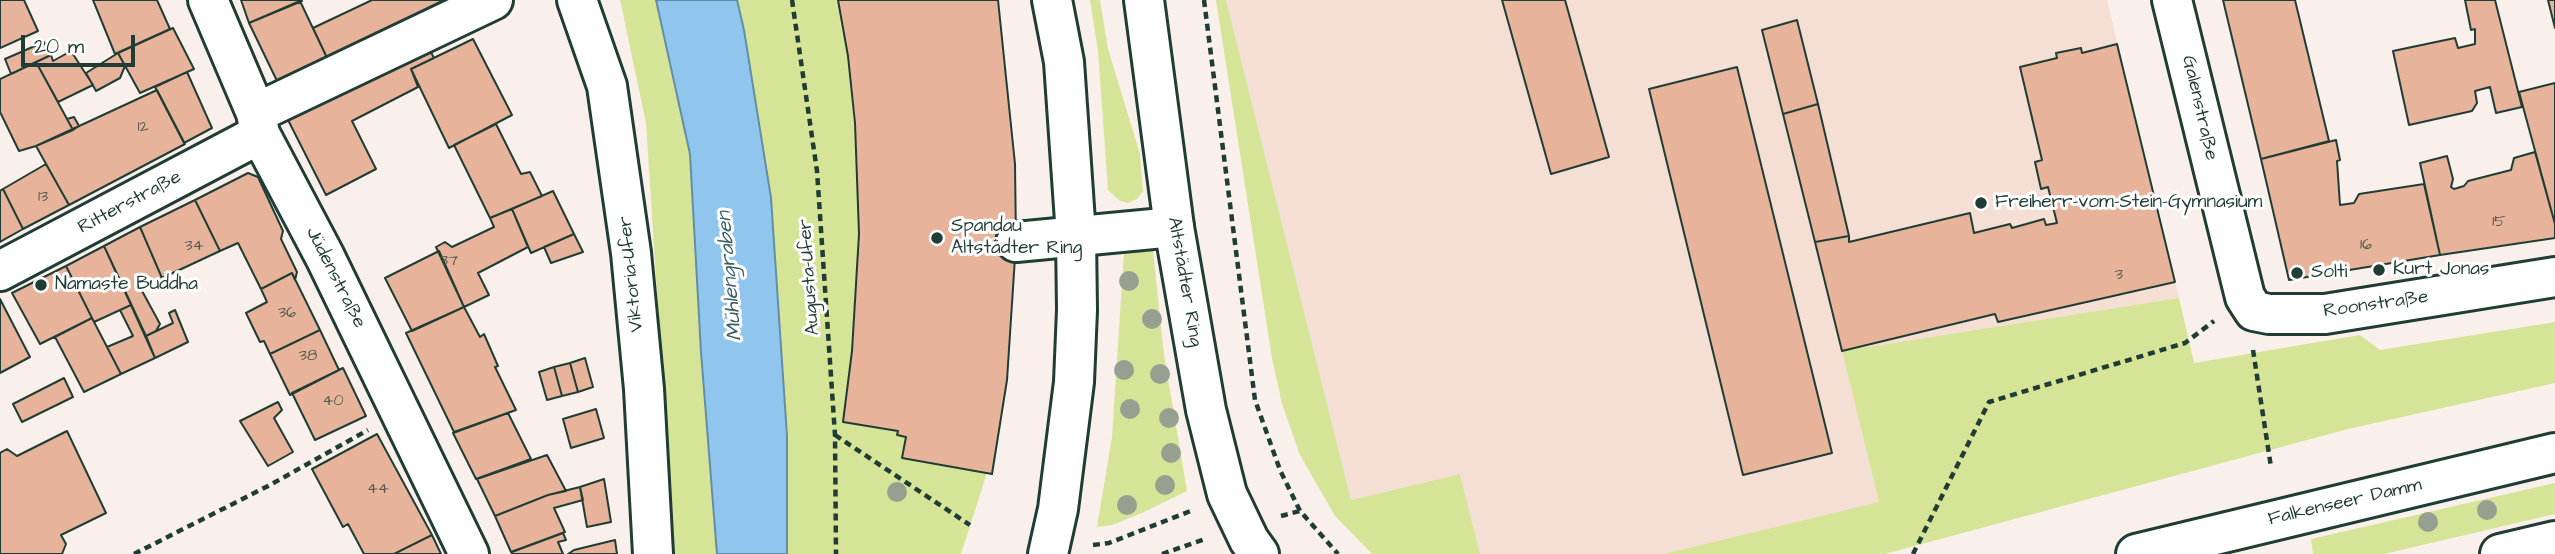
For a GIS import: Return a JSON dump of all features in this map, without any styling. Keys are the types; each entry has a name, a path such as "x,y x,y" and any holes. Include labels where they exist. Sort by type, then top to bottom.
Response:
{"street":[{"name":"Jüdenstraße","path":"208,0 258,123 469,554"},
{"name":"Ritterstraße","path":"0,271 258,123 493,0"},
{"name":"Viktoria-Ufer","path":"577,0 607,86 631,253 645,402 653,554"},
{"path":"1048,554 1058,509 1074,382 1077,310 1076,236 1064,62 1052,0"},
{"name":"Altstädter Ring","path":"1143,0 1174,227 1206,410 1222,476 1249,540 1259,554"},
{"name":"Galenstraße","path":"2172,0 2245,297"},
{"path":"1016,242 1174,227"},
{"name":"Roonstraße","path":"2245,297 2254,311 2269,314 2325,314 2555,277"},
{"name":"Falkenseer Damm","path":"2136,554 2555,453"},
{"path":"2500,554 2555,541"}],"path":[{"name":"Augusta-Ufer","path":"792,0 817,172 835,435 836,554"},
{"path":"1204,0 1255,400 1280,470 1300,511 1338,554"},
{"path":"1913,554 1989,402 2185,343 2245,297 2271,467"},
{"path":"134,554 270,485 401,412"},
{"path":"835,435 970,524"},
{"path":"1093,545 1109,543 1194,510"},
{"path":"1280,516 1300,511"},
{"path":"1162,554 1203,540"}],"shaded area":[{"path":"1226,0 2107,0 2179,298 1842,351 1879,502 1663,554 1480,554 1460,474 1351,500"}],"green space":[{"path":"620,0 656,0 690,154 701,352 717,554 674,554 646,123"},
{"path":"737,0 838,0 848,56 858,169 859,234 852,351 843,421 898,431 897,435 906,437 902,458 987,473 961,554 787,554 787,436 771,198"},
{"path":"1090,0 1100,0 1108,49 1140,154 1143,191 1137,199 1128,203 1120,201 1108,190 1098,51"},
{"path":"1216,0 1226,0 1351,500 1460,474 1480,554 1372,554 1335,516 1300,455 1282,404 1272,358"},
{"path":"1153,251 1164,355 1187,491 1112,525 1097,527 1112,437 1124,252"},
{"path":"2179,298 2194,363 2360,335 2380,350 2555,322 2555,383 2348,429 1885,554 1663,554 1879,502 1842,351"},
{"path":"2555,483 2555,514 2384,554 2313,554 2311,539"}],"water":[{"name":"Mühlengraben","path":"656,0 737,0 771,198 787,436 787,554 717,554 701,352 690,154"}],"building":[{"path":"0,0 24,0 38,31 0,48"},
{"path":"93,0 157,0 170,29 115,54"},
{"path":"241,0 301,0 302,1 249,23"},
{"path":"372,0 452,0 328,60 313,28"},
{"name":"Spandau Altstädter Ring","path":"838,0 998,0 1015,164 1016,242 1007,380 992,474 902,458 906,437 897,435 898,431 843,422 852,351 859,234 855,123 848,56"},
{"path":"1502,0 1565,0 1609,157 1551,174"},
{"path":"2223,0 2295,0 2329,141 2261,159"},
{"path":"2465,0 2495,0 2522,107 2496,113 2490,87 2475,91 2477,103 2472,111 2409,125 2393,51 2455,38 2458,48 2475,44 2475,29 2471,30"},
{"path":"2548,0 2555,0 2555,28"},
{"path":"300,1 328,60 278,83 249,23"},
{"path":"1797,20 1818,104 1783,114 1762,30"},
{"path":"173,28 194,69 140,93 118,53"},
{"path":"473,39 512,115 449,148 411,69"},
{"path":"44,42 51,55 11,74 5,59"},
{"path":"426,43 434,58 411,69 418,87 352,121 376,169 326,195 285,114"},
{"path":"2117,44 2175,282 1998,322 1995,314 1842,351 1815,242 1849,236 1849,242 1970,213 1974,233 2010,224 2012,228 2044,219 2046,225 2057,223 2048,187 2041,189 2035,162 2042,160 2020,67 2057,58 2056,53 2081,48 2082,53"},
{"path":"71,51 93,85 58,102 36,62 51,55 53,61"},
{"path":"118,53 125,66 120,78 96,91 86,73"},
{"path":"36,62 73,130 19,151 0,112 0,79"},
{"path":"1737,67 1832,453 1743,475 1649,89"},
{"path":"187,72 212,128 184,143 155,87"},
{"path":"2555,83 2555,224 2519,92"},
{"path":"157,90 185,144 69,205 36,146"},
{"path":"1818,104 1849,236 1815,242 1783,114"},
{"path":"74,117 79,126 73,130 67,119"},
{"path":"496,124 521,174 530,172 542,196 490,218 454,145"},
{"path":"2336,140 2340,160 2337,161 2340,205 2354,203 2359,194 2424,184 2440,255 2289,280 2261,159"},
{"path":"2535,152 2555,224 2555,238 2440,255 2420,163 2447,156 2453,179 2451,187 2454,189 2464,186 2468,181 2511,170 2514,158"},
{"path":"46,164 69,205 23,229 3,189"},
{"path":"248,173 258,177 283,231 281,239 297,272 295,280 292,273 261,289 238,243 220,251 195,200"},
{"path":"3,189 23,229 0,242 0,191"},
{"path":"553,191 574,234 531,253 512,209"},
{"path":"195,200 220,251 162,278 140,227"},
{"path":"512,209 528,247 478,273 489,295 464,307 436,247 445,242 452,247 494,227 490,218"},
{"path":"140,227 162,278 141,289 160,324 156,331 146,336 104,246"},
{"path":"574,234 583,252 551,263 544,247"},
{"path":"104,246 131,305 94,322 66,266"},
{"path":"439,251 464,307 412,331 385,278"},
{"path":"66,266 92,318 40,344 12,293"},
{"path":"292,273 320,330 270,354 264,341 260,342 246,313 267,302 261,289"},
{"path":"0,299 30,357 0,373"},
{"path":"131,305 155,358 121,374 107,347 133,336 120,310"},
{"path":"464,307 480,337 484,334 498,366 495,367 516,410 454,432 406,333"},
{"path":"175,310 188,342 155,358 146,336 173,323 169,313"},
{"path":"92,318 121,374 84,392 55,337"},
{"path":"320,330 339,370 290,395 270,354"},
{"path":"585,358 593,387 578,392 570,363"},
{"path":"570,363 578,392 562,396 554,367"},
{"path":"554,367 562,396 547,400 539,372"},
{"path":"343,368 366,416 315,440 292,393"},
{"path":"64,378 73,397 22,422 13,404"},
{"path":"278,402 282,410 274,418 293,452 268,466 240,421"},
{"path":"596,409 604,438 571,448 563,419"},
{"path":"508,413 531,459 476,479 453,433"},
{"path":"67,431 106,513 61,535 66,544 62,554 0,554 0,453 7,449 17,456"},
{"path":"377,434 432,535 394,554 364,554 348,524 343,527 312,469"},
{"path":"547,455 566,491 548,495 495,516 477,479"},
{"path":"604,479 611,522 587,527 580,487"},
{"path":"580,487 583,500 554,508 565,532 511,552 495,516 548,495"},
{"path":"563,533 566,540 558,542 563,554 512,554 512,552"},
{"path":"432,535 441,554 394,554"},
{"path":"615,540 617,554 568,554 574,550"}],"place":[{"name":"Freiherr-vom-Stein-Gymnasium","path":"1981,203"},
{"name":"Spandau Altstädter Ring","path":"937,238"},
{"name":"Kurt Jonas","path":"2379,270"},
{"name":"Solti","path":"2297,273"},
{"name":"Namaste Buddha","path":"41,285"}]}
